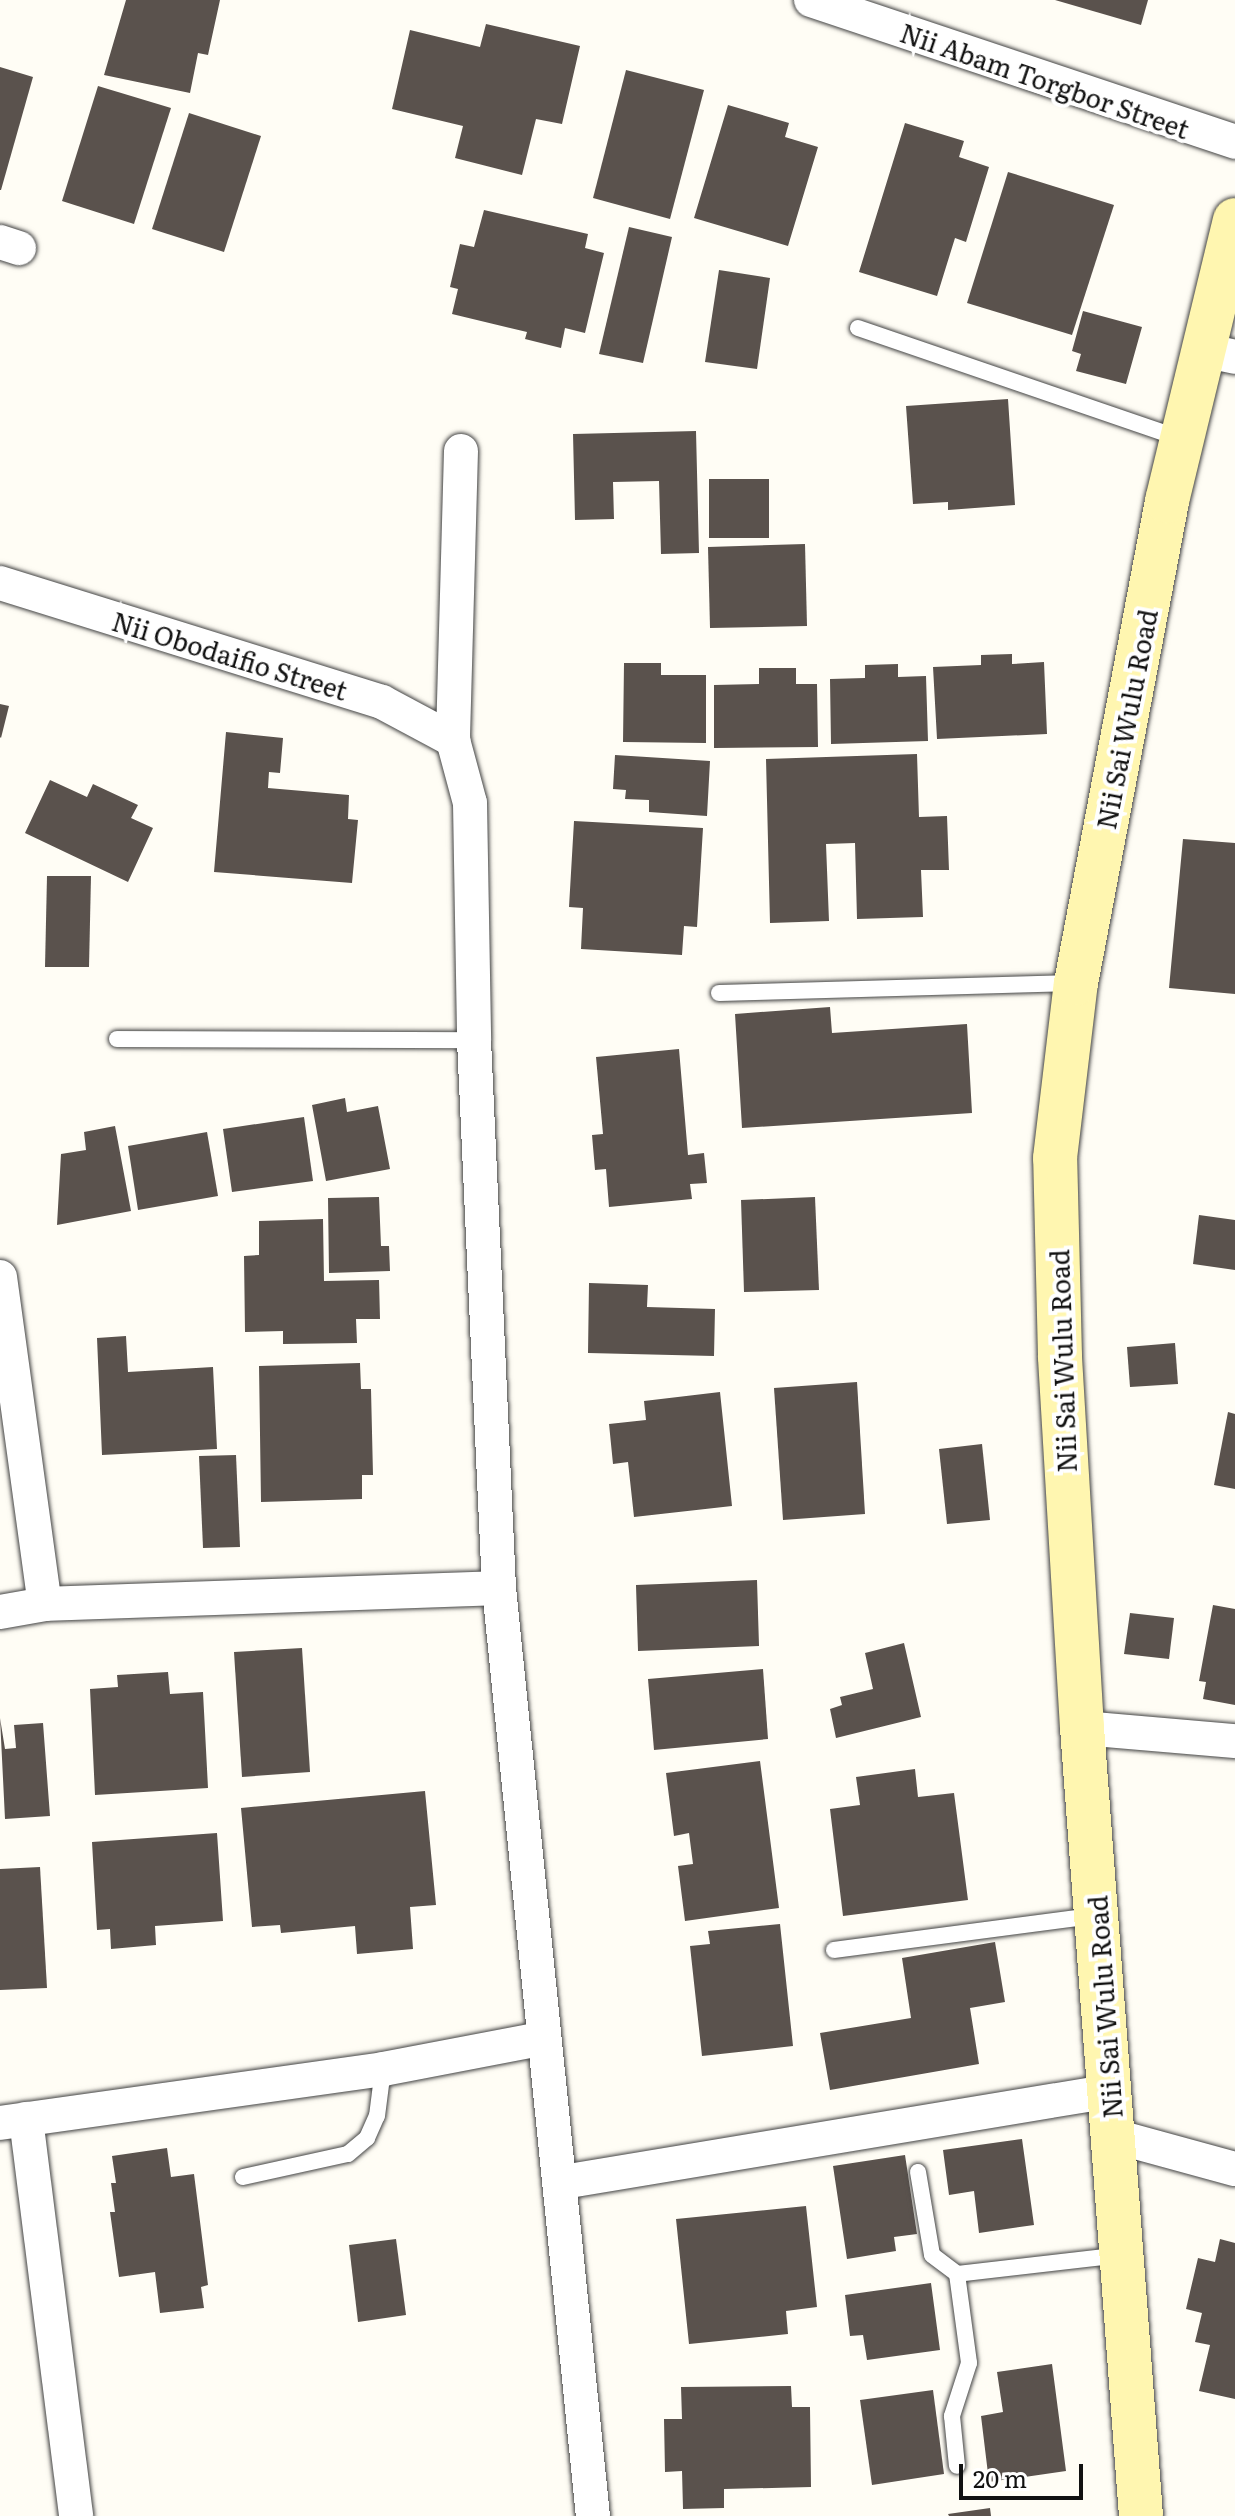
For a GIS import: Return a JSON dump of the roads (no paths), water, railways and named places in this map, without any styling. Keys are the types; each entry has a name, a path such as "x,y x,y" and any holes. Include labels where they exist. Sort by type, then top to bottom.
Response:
{"street":[{"name":"Nii Abam Torgbor Street","path":"811,0 1235,142"},
{"name":"Nii Sai Wulu Road","path":"1141,2516 1082,1728 1060,1356 1055,1158 1076,983 1180,438 1219,353 1235,220"},
{"path":"461,451 453,740 470,803 474,1040 499,1588 541,2039 563,2182 593,2516"},
{"name":"Nii Obodaifio Street","path":"0,583 382,702 453,740"},
{"path":"0,1277 45,1604"},
{"path":"0,1612 45,1604 499,1588"},
{"path":"1082,1728 1235,1741"},
{"path":"76,2516 13,2121 383,2069 541,2039"},
{"path":"563,2182 1111,2091"},
{"path":"1114,2136 1235,2169"}],"lane":[{"path":"858,328 1180,438"},
{"path":"719,993 1076,983"},
{"path":"117,1039 474,1040"},
{"path":"834,1950 1098,1915"},
{"path":"243,2177 348,2154 367,2138 377,2116 383,2069"},
{"path":"918,2172 932,2255 957,2274 1123,2255"},
{"path":"957,2274 969,2363 952,2416 957,2466"}]}
